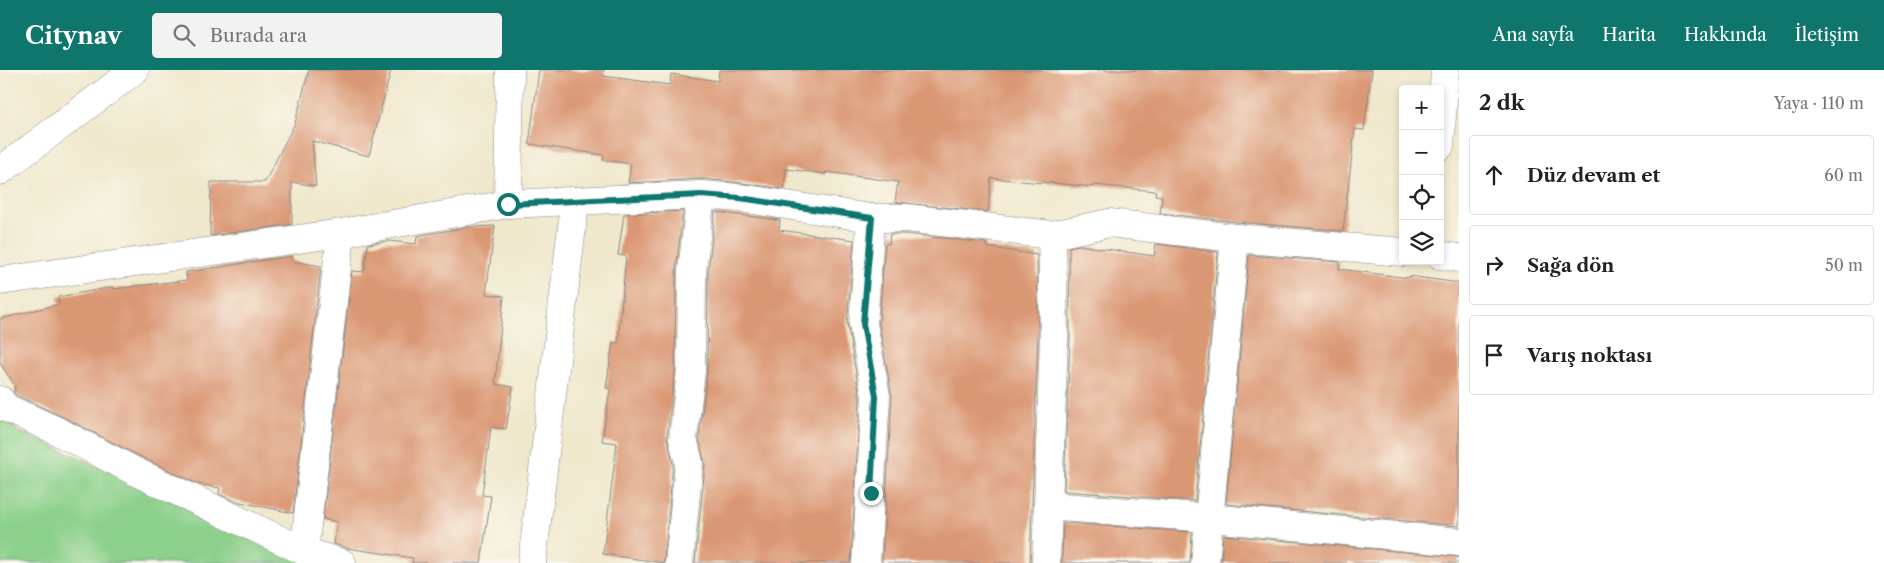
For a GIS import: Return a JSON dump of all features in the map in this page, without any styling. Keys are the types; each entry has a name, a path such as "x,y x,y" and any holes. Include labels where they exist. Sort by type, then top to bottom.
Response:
{"street":[{"path":"0,171 135,70"},
{"path":"508,204 510,70"},
{"path":"1441,130 1445,70"},
{"path":"679,563 689,463 683,439 691,371 692,272 701,195"},
{"path":"0,281 341,234 508,204 701,195 740,198 872,218 907,218 1052,235 1108,223 1235,238 1399,252"},
{"path":"532,563 575,201"},
{"path":"866,563 876,396 863,324 872,218"},
{"path":"304,551 341,234"},
{"path":"1046,563 1054,336 1052,235"},
{"path":"1205,563 1235,238"},
{"path":"1444,256 1459,258"},
{"path":"0,400 6,408 56,430 138,473 304,551 342,563"},
{"path":"1049,506 1210,518 1459,542"}],"green space":[{"path":"0,412 17,431 334,563 0,563"}],"building":[{"path":"309,70 391,70 369,156 312,141 316,186 292,182 292,224 210,236 211,182 265,182 295,123"},
{"path":"539,70 604,70 603,76 670,85 671,74 718,81 719,70 1372,70 1364,130 1355,129 1343,231 1160,213 1162,196 1155,195 1156,191 991,178 988,212 895,202 898,182 826,172 826,174 786,169 784,189 702,179 628,183 631,164 603,160 604,155 529,144"},
{"path":"683,211 676,271 675,370 667,437 673,464 664,563 603,554 617,443 602,441 610,389 606,388 613,342 618,343 626,256 618,255 624,214"},
{"path":"715,212 780,220 779,230 854,240 847,323 860,397 851,563 695,563 705,465 699,438 707,373 708,272"},
{"path":"495,226 486,294 504,296 495,384 513,387 506,429 491,427 482,495 491,496 481,563 412,563 413,558 347,548 334,544 337,522 323,519 352,271 364,272 368,244 389,241 416,244 417,236 468,227"},
{"path":"890,234 986,243 986,247 1037,255 1038,336 1030,563 882,563 892,397 879,323 885,244 889,244"},
{"path":"1156,244 1218,252 1195,501 1064,491 1070,337 1069,247 1079,245 1154,256"},
{"path":"1249,255 1340,262 1339,269 1459,283 1459,526 1226,504"},
{"path":"292,256 292,261 321,266 293,513 235,501 219,494 220,488 198,484 16,395 14,393 15,386 0,363 0,319 59,304 58,297 113,287 113,289 187,280 186,272"},
{"path":"1063,523 1192,532 1190,563 1062,563"},
{"path":"1223,535 1459,557 1459,563 1221,563"}],"route":[{"path":"508,204 701,195 740,198 872,218 863,324 876,396 871,493"}]}
